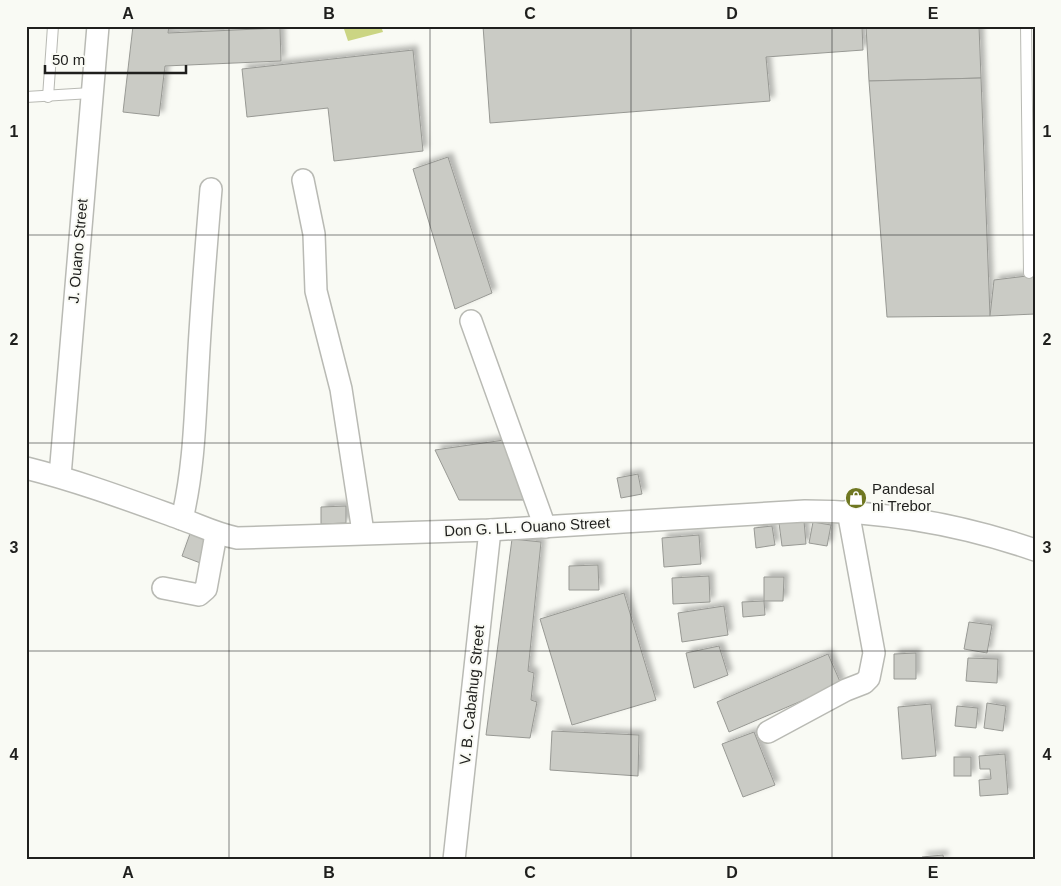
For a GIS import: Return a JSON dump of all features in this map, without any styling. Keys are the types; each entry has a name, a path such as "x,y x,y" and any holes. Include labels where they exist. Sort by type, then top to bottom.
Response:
{"street":[{"name":"J. Ouano Street","path":"60,476 98,26"},
{"path":"303,180 314,234 316,290 341,389 362,532"},
{"path":"182,519 189,490 193,453 211,189"},
{"path":"471,321 545,527"},
{"name":"Don G. LL. Ouano Street","path":"26,468 60,476 182,519 216,534 237,538 362,532 490,530 805,511 848,511 952,525 1035,550"},
{"path":"768,732 864,683 869,678 874,653 848,511"},
{"name":"V. B. Cabahug Street","path":"454,860 490,530"},
{"path":"163,588 199,595 206,589 216,534"}],"lane":[{"path":"48,97 53,26"},
{"path":"1026,26 1029,273"},
{"path":"26,97 91,93"}],"shaded area":[{"path":"343,26 381,26 383,32 348,41"}],"building":[{"path":"133,26 169,26 168,33 280,28 281,61 165,66 159,116 123,112"},
{"path":"483,26 862,26 863,50 766,57 770,101 490,123"},
{"path":"866,26 979,26 981,78 869,81"},
{"path":"413,50 423,151 334,161 328,108 247,117 242,69"},
{"path":"981,78 990,316 887,317 869,81"},
{"path":"448,157 492,293 455,309 413,169"},
{"path":"1035,275 1035,314 990,316 994,280"},
{"path":"504,440 526,500 459,500 435,450"},
{"path":"638,474 642,494 621,498 617,478"},
{"path":"346,506 346,523 321,524 321,507"},
{"path":"804,521 806,544 782,546 779,523"},
{"path":"813,522 831,525 827,546 809,543"},
{"path":"772,526 775,545 756,548 754,528"},
{"path":"191,531 213,540 203,564 182,556"},
{"path":"699,535 701,564 664,567 662,538"},
{"path":"512,539 541,542 528,671 534,673 531,700 537,702 530,738 486,735"},
{"path":"598,565 599,590 569,590 569,566"},
{"path":"709,576 710,602 673,604 672,578"},
{"path":"764,577 784,577 783,601 764,601"},
{"path":"624,593 656,700 572,725 540,619"},
{"path":"764,601 765,615 743,617 742,602"},
{"path":"724,606 728,635 682,642 678,613"},
{"path":"969,622 992,625 987,653 964,649"},
{"path":"719,646 728,675 694,688 686,653"},
{"path":"916,653 916,679 894,679 894,654"},
{"path":"828,654 841,684 729,732 717,702"},
{"path":"968,658 998,659 997,683 966,681"},
{"path":"987,703 1006,706 1003,731 984,728"},
{"path":"931,704 936,756 902,759 898,707"},
{"path":"957,706 978,708 976,728 955,726"},
{"path":"552,731 639,735 638,776 550,770"},
{"path":"754,732 775,785 743,797 722,744"},
{"path":"1005,754 1008,794 980,796 979,780 991,779 990,769 980,769 979,756"},
{"path":"954,757 971,757 971,776 954,776"},
{"path":"943,855 944,860 922,860 922,857"}],"place":[{"name":"Pandesal ni Trebor","path":"856,498"}]}
